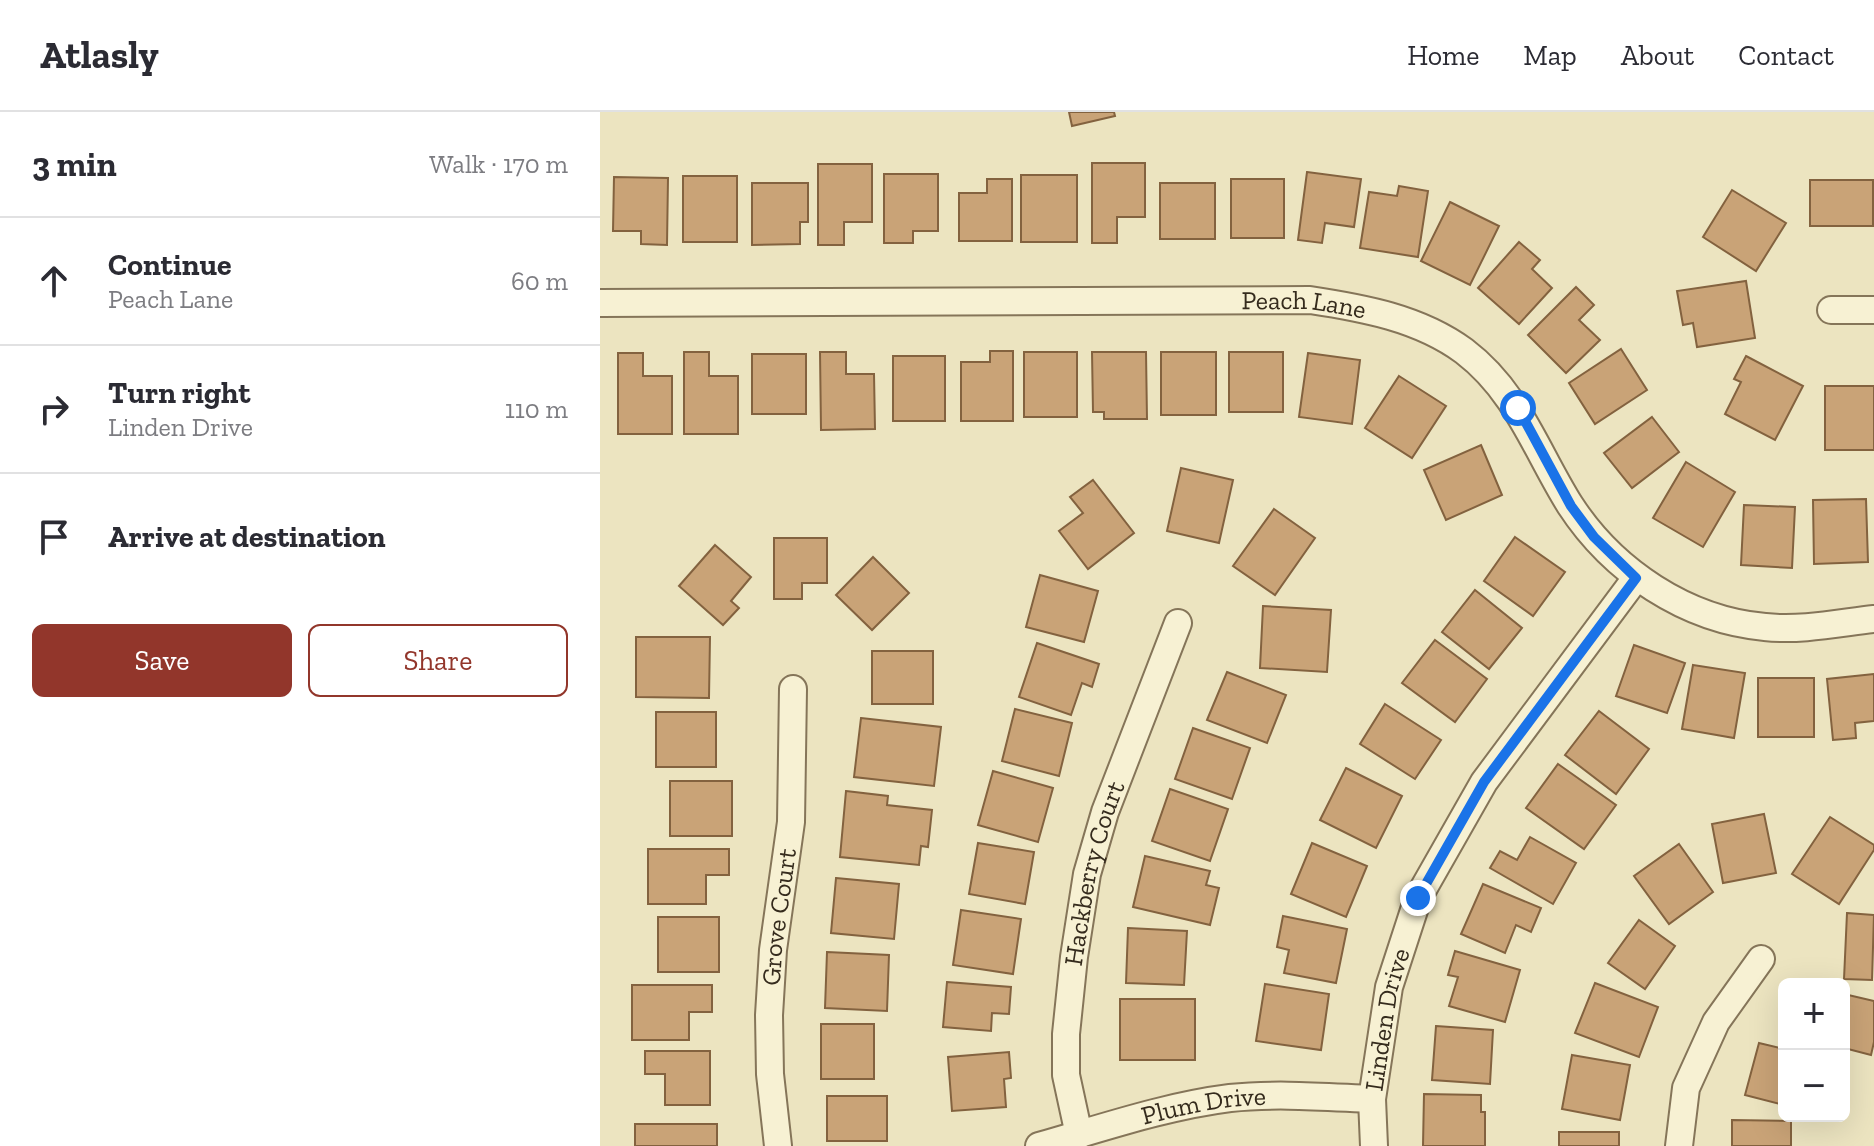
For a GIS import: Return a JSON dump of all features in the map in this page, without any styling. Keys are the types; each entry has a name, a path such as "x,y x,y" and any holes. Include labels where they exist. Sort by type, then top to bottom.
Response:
{"street":[{"name":"Peach Lane","path":"600,303 1310,300 1367,309 1417,326 1440,338 1463,351 1492,377 1518,408 1571,506 1594,537 1636,578 1721,620 1766,628 1874,619"},
{"path":"1831,310 1874,310"},
{"name":"Linden Drive","path":"1374,1146 1372,1099 1389,987 1418,898 1484,782 1636,578"},
{"name":"Hackberry Court","path":"1079,1135 1066,1075 1066,1034 1087,874 1105,812 1178,623"},
{"name":"Grove Court","path":"778,1146 770,1074 769,1015 773,950 791,822 793,689"},
{"path":"1679,1146 1686,1088 1716,1022 1761,959"},
{"name":"Plum Drive","path":"1039,1146 1187,1105 1233,1098 1304,1096 1372,1099"}],"building":[{"path":"1069,112 1114,112 1115,116 1072,126"},
{"path":"1092,163 1145,163 1145,217 1117,217 1117,243 1092,243"},
{"path":"818,164 872,164 872,222 844,222 844,245 818,245"},
{"path":"1307,172 1361,179 1354,227 1325,223 1322,243 1298,240"},
{"path":"884,174 938,174 938,231 913,231 913,243 884,243"},
{"path":"1021,175 1077,175 1077,242 1021,242"},
{"path":"683,176 737,176 737,242 683,242"},
{"path":"614,177 668,178 667,245 641,244 641,231 613,231"},
{"path":"987,179 1012,179 1012,241 959,241 959,193 987,193"},
{"path":"1231,179 1284,179 1284,238 1231,238"},
{"path":"1810,180 1873,180 1873,226 1810,226"},
{"path":"752,183 808,183 808,222 800,222 800,244 752,245"},
{"path":"1160,183 1215,183 1215,239 1160,239"},
{"path":"1399,186 1428,191 1418,257 1360,248 1369,192 1397,196"},
{"path":"1732,190 1786,223 1756,271 1703,237"},
{"path":"1450,202 1499,226 1470,285 1421,261"},
{"path":"1519,242 1540,260 1532,269 1552,288 1519,324 1478,288"},
{"path":"1746,281 1755,338 1697,347 1693,323 1683,325 1677,291"},
{"path":"1576,287 1594,305 1579,320 1600,340 1566,373 1528,335"},
{"path":"1621,349 1647,390 1595,424 1569,383"},
{"path":"990,351 1013,351 1013,421 961,421 961,362 990,362"},
{"path":"684,352 709,352 709,376 738,376 738,434 684,434"},
{"path":"820,352 846,352 846,374 874,374 875,429 821,430"},
{"path":"1024,352 1077,352 1077,417 1024,417"},
{"path":"1092,352 1146,352 1147,419 1104,419 1104,412 1093,412"},
{"path":"1161,352 1216,352 1216,415 1161,415"},
{"path":"1229,352 1283,352 1283,412 1229,412"},
{"path":"618,353 643,353 643,376 672,376 672,434 618,434"},
{"path":"1308,353 1360,360 1352,424 1299,417"},
{"path":"752,354 806,354 806,414 752,414"},
{"path":"893,356 945,356 945,421 893,421"},
{"path":"1746,356 1803,386 1775,440 1725,414 1741,382 1734,379"},
{"path":"1399,376 1446,406 1412,458 1365,428"},
{"path":"1825,386 1874,386 1874,450 1825,450"},
{"path":"1652,417 1679,452 1632,488 1604,453"},
{"path":"1481,445 1502,495 1446,520 1424,470"},
{"path":"1686,462 1735,492 1703,547 1653,518"},
{"path":"1181,468 1233,480 1219,543 1167,531"},
{"path":"1093,480 1134,533 1088,569 1059,531 1083,513 1070,497"},
{"path":"1866,499 1868,562 1814,564 1813,500"},
{"path":"1744,505 1795,507 1792,568 1741,565"},
{"path":"1274,509 1315,538 1275,595 1233,566"},
{"path":"1515,537 1565,572 1533,616 1484,581"},
{"path":"774,538 827,538 827,583 802,583 802,599 774,599"},
{"path":"715,545 751,577 731,601 739,608 723,625 679,586"},
{"path":"873,557 909,593 872,630 836,595"},
{"path":"1040,575 1098,591 1084,642 1026,627"},
{"path":"1475,590 1522,628 1489,669 1442,632"},
{"path":"1263,606 1331,610 1327,672 1260,668"},
{"path":"636,637 710,637 709,698 636,697"},
{"path":"1435,640 1487,679 1455,722 1402,683"},
{"path":"1037,643 1099,664 1092,687 1082,683 1071,715 1019,697"},
{"path":"1634,645 1685,663 1667,713 1616,696"},
{"path":"872,651 933,651 933,704 872,704"},
{"path":"1693,665 1745,673 1734,738 1682,729"},
{"path":"1227,672 1286,695 1267,743 1207,720"},
{"path":"1874,674 1874,721 1855,723 1856,738 1833,740 1827,679"},
{"path":"1758,678 1814,678 1814,737 1758,737"},
{"path":"1385,704 1441,740 1415,779 1360,744"},
{"path":"1015,709 1072,723 1059,776 1002,761"},
{"path":"1599,711 1649,749 1616,794 1565,755"},
{"path":"656,712 716,712 716,767 656,767"},
{"path":"861,718 941,727 934,786 854,777"},
{"path":"1193,728 1250,748 1232,799 1175,779"},
{"path":"1558,764 1616,805 1584,849 1526,808"},
{"path":"1346,768 1402,796 1376,848 1320,820"},
{"path":"993,771 1053,788 1038,842 978,825"},
{"path":"670,781 732,781 732,836 670,836"},
{"path":"1170,789 1228,809 1210,861 1152,841"},
{"path":"846,791 888,796 887,805 932,810 928,847 921,846 919,865 840,857"},
{"path":"1764,814 1776,873 1723,883 1712,824"},
{"path":"1830,817 1874,845 1874,850 1839,904 1792,874"},
{"path":"1530,837 1576,863 1553,904 1490,868 1500,851 1517,860"},
{"path":"978,843 1034,852 1025,904 969,894"},
{"path":"1312,843 1367,866 1346,917 1291,894"},
{"path":"1679,844 1713,892 1669,924 1634,876"},
{"path":"648,849 729,849 729,875 706,875 706,904 648,904"},
{"path":"1145,856 1210,871 1206,885 1219,888 1210,925 1133,907"},
{"path":"836,878 899,884 894,939 831,933"},
{"path":"1483,884 1541,908 1531,932 1516,925 1505,953 1461,934"},
{"path":"961,910 1021,919 1013,974 953,965"},
{"path":"1847,913 1874,915 1872,980 1844,978"},
{"path":"1283,916 1347,929 1336,983 1284,973 1289,950 1277,947"},
{"path":"658,917 719,917 719,972 658,972"},
{"path":"1639,920 1675,946 1645,989 1608,963"},
{"path":"1128,928 1187,931 1184,985 1126,983"},
{"path":"1455,951 1520,970 1505,1022 1449,1006 1458,977 1448,975"},
{"path":"827,952 889,955 887,1011 825,1008"},
{"path":"947,982 1011,987 1009,1014 992,1013 991,1031 943,1027"},
{"path":"1595,983 1658,1007 1639,1057 1575,1033"},
{"path":"1265,984 1329,994 1321,1050 1256,1041"},
{"path":"632,985 712,985 712,1012 689,1012 689,1040 632,1040"},
{"path":"1850,995 1874,1001 1871,1055 1850,1050"},
{"path":"1120,999 1195,999 1195,1060 1120,1060"},
{"path":"821,1024 874,1024 874,1079 821,1079"},
{"path":"1436,1026 1493,1030 1490,1084 1432,1080"},
{"path":"1759,1043 1778,1048 1778,1103 1745,1095"},
{"path":"645,1051 710,1051 710,1105 665,1105 665,1074 645,1074"},
{"path":"1009,1052 1011,1078 1004,1079 1006,1107 952,1111 948,1057"},
{"path":"1572,1055 1630,1065 1620,1120 1562,1109"},
{"path":"1424,1094 1481,1095 1481,1112 1485,1112 1485,1146 1423,1146"},
{"path":"827,1096 887,1096 887,1141 827,1141"},
{"path":"1732,1120 1791,1122 1791,1146 1732,1146"},
{"path":"635,1124 717,1124 717,1146 635,1146"},
{"path":"1559,1132 1619,1132 1619,1146 1559,1146"}],"route":[{"path":"1418,898 1484,782 1636,578 1594,537 1571,506 1518,408"}]}
